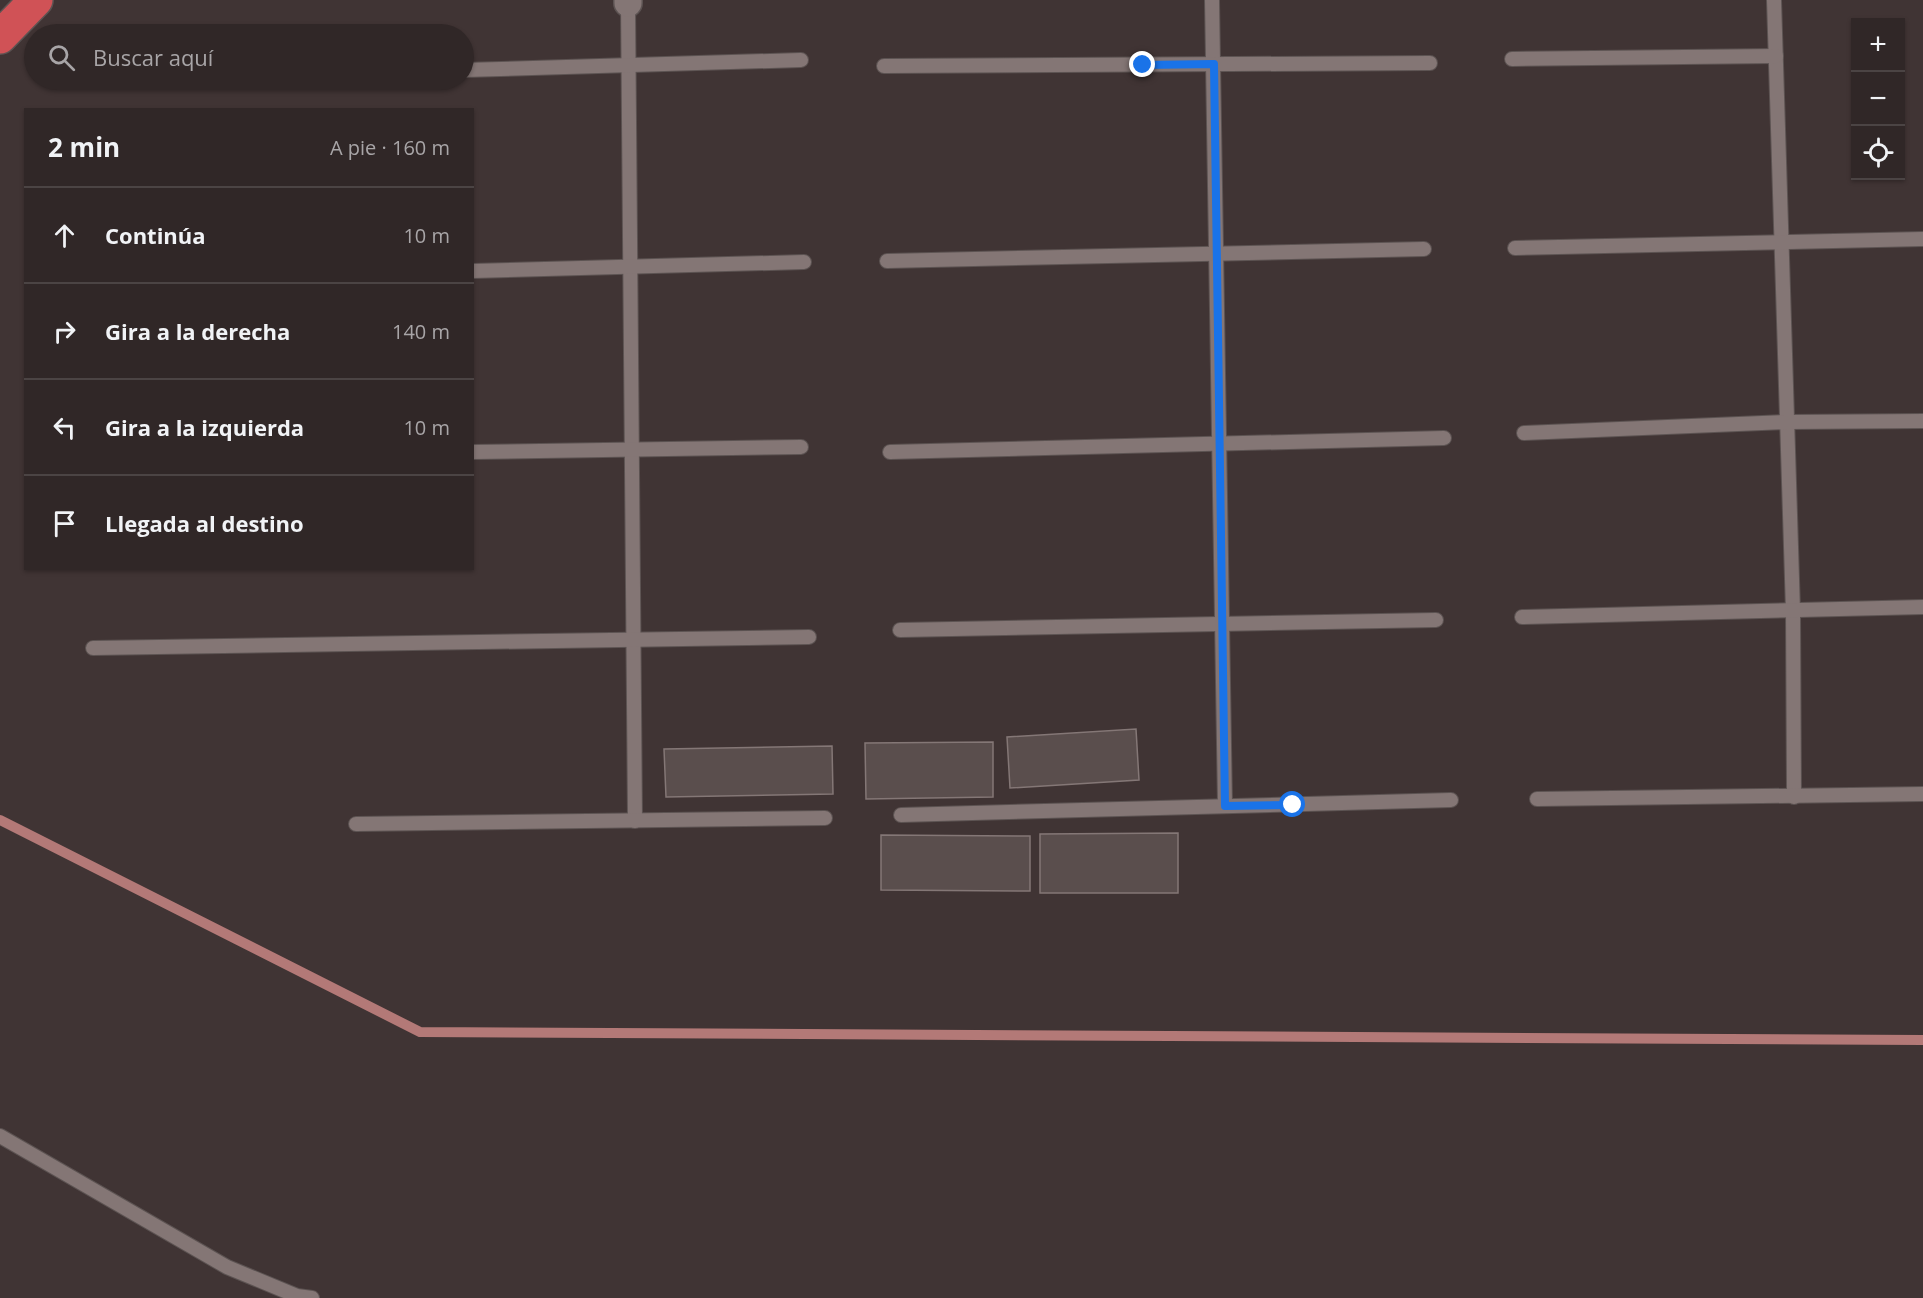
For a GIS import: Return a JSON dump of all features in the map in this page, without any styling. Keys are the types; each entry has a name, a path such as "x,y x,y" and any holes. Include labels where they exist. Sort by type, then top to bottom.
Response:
{"highway":[{"path":"0,38 36,0"}],"lane":[{"path":"1212,0 1225,806"},
{"path":"1774,0 1793,611 1794,797"},
{"path":"628,1 635,821"},
{"path":"1512,58 1776,56"},
{"path":"474,70 801,60"},
{"path":"884,66 1430,63"},
{"path":"1515,248 1923,239"},
{"path":"887,261 1424,249"},
{"path":"474,271 804,262"},
{"path":"1524,433 1787,422 1923,421"},
{"path":"890,452 1444,438"},
{"path":"474,452 801,447"},
{"path":"1522,617 1923,607"},
{"path":"900,630 1436,620"},
{"path":"93,648 809,637"},
{"path":"1536,799 1923,794"},
{"path":"901,815 1451,800"},
{"path":"356,824 825,818"},
{"path":"0,1136 227,1268 297,1296 312,1298"}],"building":[{"path":"1136,729 1139,780 1010,788 1007,737"},
{"path":"993,742 993,797 866,799 865,743"},
{"path":"832,746 833,794 666,797 664,749"},
{"path":"1178,833 1178,893 1040,893 1040,834"},
{"path":"881,835 1030,836 1030,891 881,890"}],"waterway":[{"path":"0,820 420,1032 1923,1040"}],"route":[{"path":"1143,65 1214,64 1225,806 1293,805"}]}
